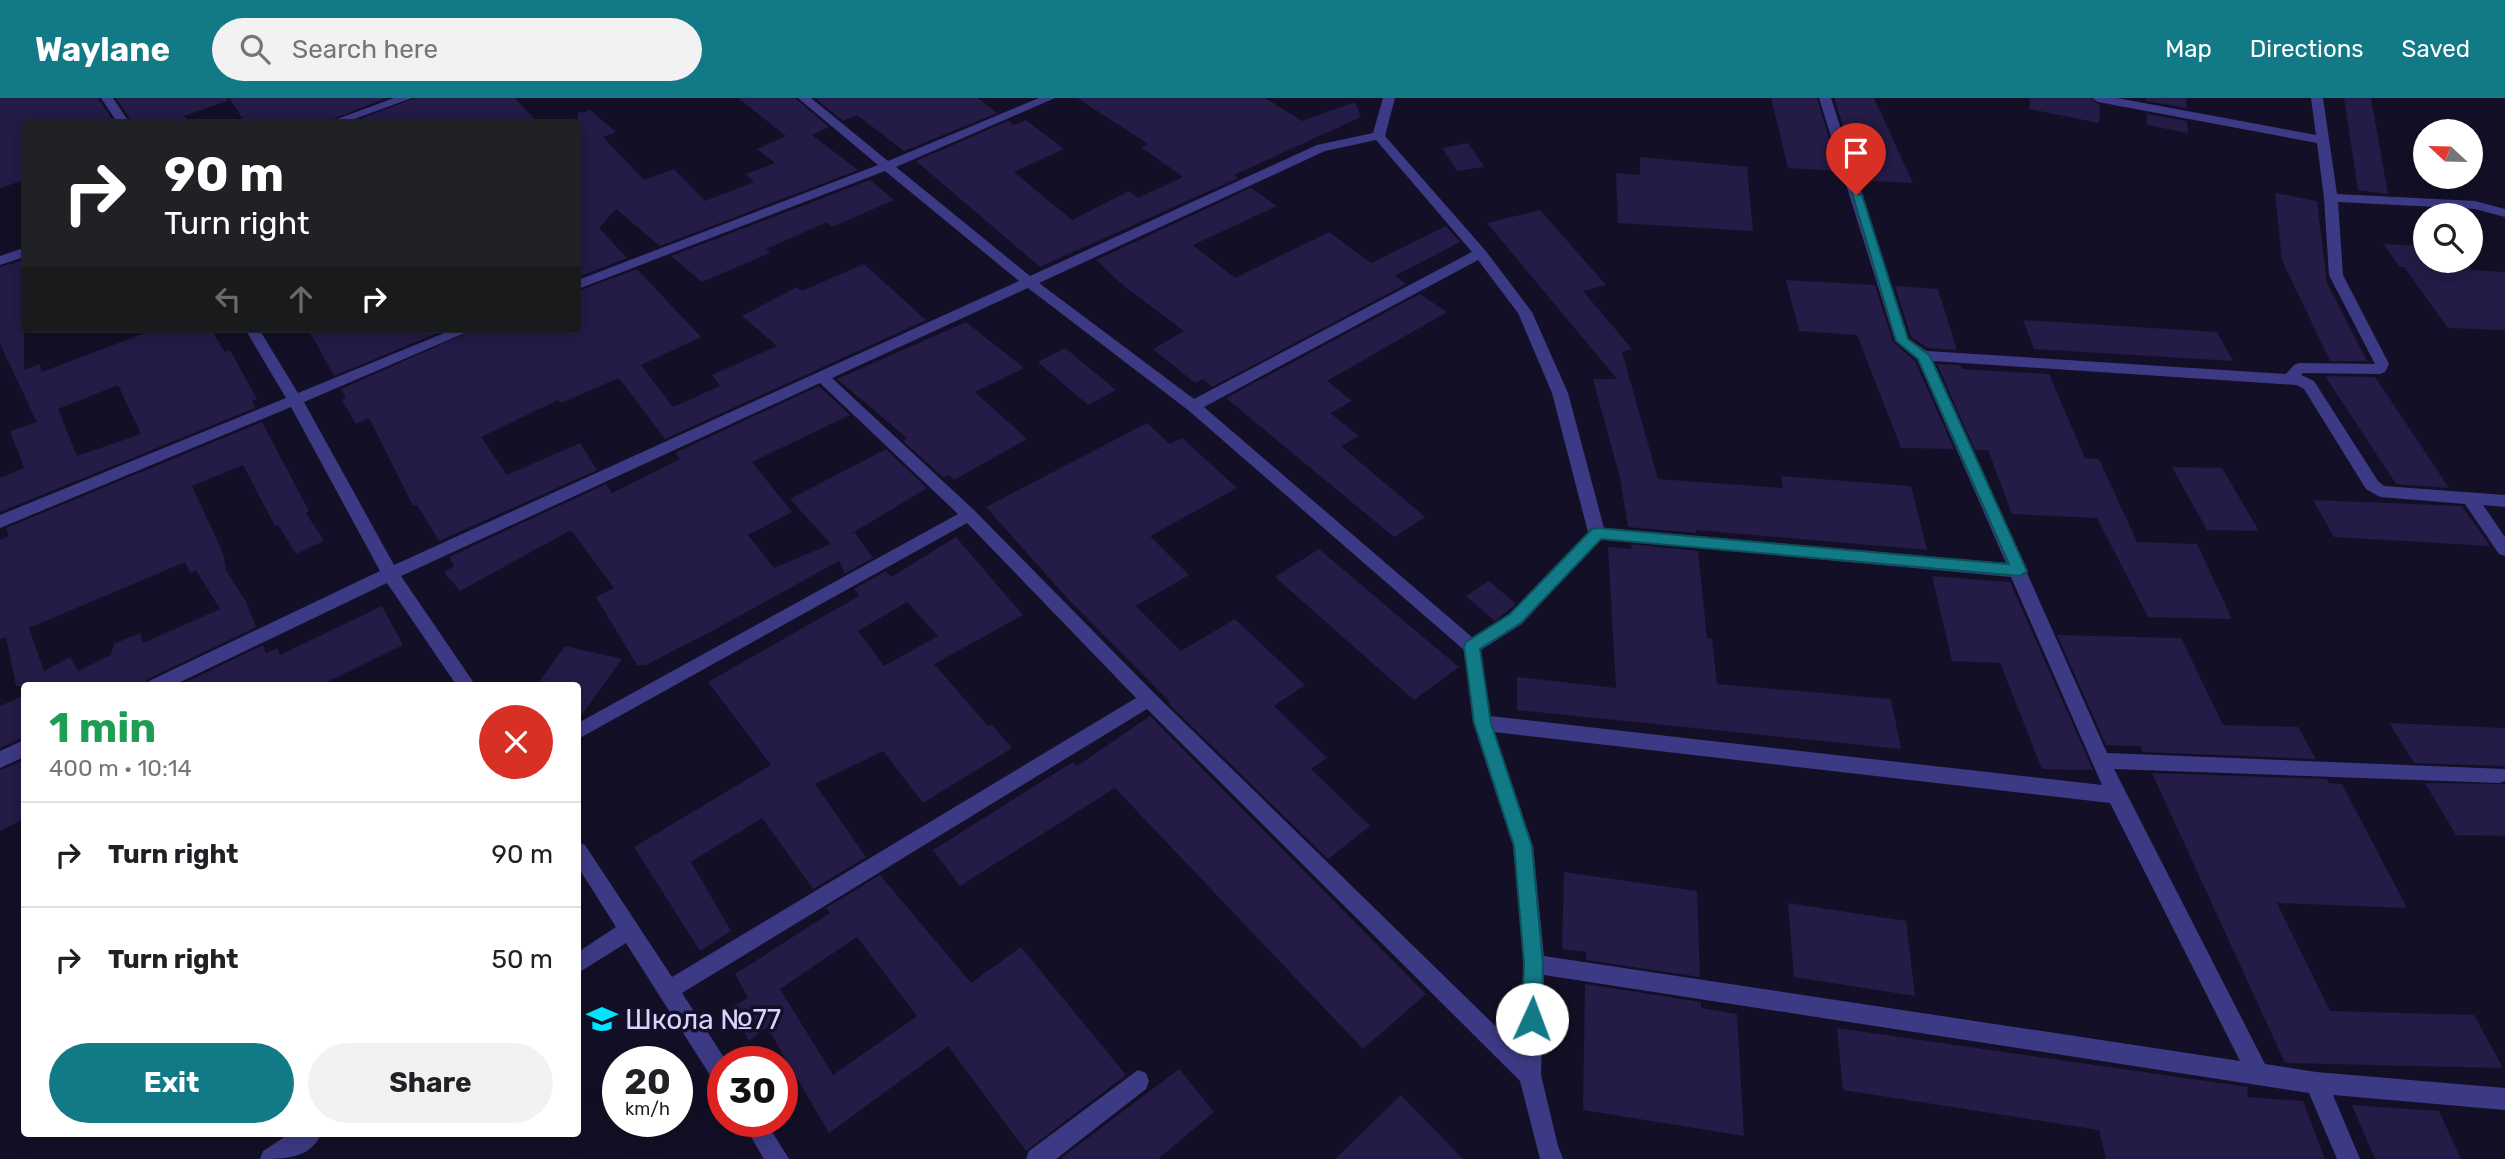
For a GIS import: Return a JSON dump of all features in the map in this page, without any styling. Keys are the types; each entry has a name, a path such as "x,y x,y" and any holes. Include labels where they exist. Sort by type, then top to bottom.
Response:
{"street":[{"path":"107,98 121,119"},
{"path":"344,119 406,98"},
{"path":"804,98 1029,282 1193,407 1472,647 1482,723 1523,846 1534,964 1530,1075 1545,1156"},
{"path":"581,284 887,166 1049,98"},
{"path":"1379,135 1389,98"},
{"path":"1825,98 1902,341 1923,356 2020,571 2116,795 2258,1074"},
{"path":"2098,98 2323,140"},
{"path":"2291,378 2300,368 2380,369 2382,364 2336,275 2332,198 2318,98"},
{"path":"1379,135 1480,253 1525,312 1560,393 1598,533"},
{"path":"163,682 390,574 1321,148 1379,135"},
{"path":"2332,198 2475,205 2505,213"},
{"path":"0,261 21,253"},
{"path":"1193,407 1480,253"},
{"path":"253,333 295,400 390,574 464,682"},
{"path":"0,522 457,333"},
{"path":"1923,356 2291,378 2309,385 2372,485 2380,491 2505,501"},
{"path":"822,377 970,515 1149,699 1530,1075"},
{"path":"2470,499 2505,550"},
{"path":"581,730 970,515"},
{"path":"1598,533 2020,571"},
{"path":"1472,647 1516,619 1598,533"},
{"path":"668,990 1149,699"},
{"path":"1482,723 2116,795"},
{"path":"0,760 21,750"},
{"path":"2101,761 2500,775"},
{"path":"581,856 707,1050"},
{"path":"581,961 629,930"},
{"path":"1534,964 2316,1083 2505,1099"},
{"path":"1037,1159 1138,1081"},
{"path":"2316,1083 2349,1159"},
{"path":"271,1159 305,1137"},
{"path":"763,1137 778,1159"}],"building":[{"path":"0,98 98,98 112,119 21,119 21,181 0,188"},
{"path":"116,98 227,98 227,101 184,116 186,119 130,119"},
{"path":"229,98 386,98 334,119 243,119"},
{"path":"415,98 515,98 534,119 360,119"},
{"path":"738,98 795,98 829,127 812,135 858,170 660,246 616,209 599,228 627,258 581,276 581,119 578,119 578,110 581,113 590,110 616,132 603,137 644,180 674,169 705,201 754,182 746,174 775,163 757,149 786,136"},
{"path":"815,98 978,98 997,113 904,151 857,115 843,121"},
{"path":"1077,98 1265,98 1302,121 1355,102 1361,117 1234,175 1238,178 1040,267 916,161 1008,121 1014,125 1026,120 1064,149 1014,172 1072,220 1129,191 1138,198 1183,177 1141,147 1148,144"},
{"path":"1771,98 1817,98 1839,171 1788,168"},
{"path":"1834,98 1874,98 1913,183 1872,181 1868,172 1858,172"},
{"path":"2030,98 2090,98 2100,105 2099,123 2029,109"},
{"path":"2146,98 2186,98 2187,108 2146,101"},
{"path":"2344,98 2371,98 2388,194 2358,190"},
{"path":"2147,114 2187,121 2188,133 2147,125"},
{"path":"1468,143 1484,167 1457,171 1442,148"},
{"path":"1640,157 1747,167 1753,231 1618,223 1616,173 1640,175"},
{"path":"870,180 894,200 832,227 827,222 766,249 770,253 702,282 671,256"},
{"path":"1251,188 1277,206 1193,245 1235,278 1329,232 1371,263 1446,226 1460,242 1395,276 1406,284 1212,387 1203,379 1195,383 1153,349 1184,331 1124,286 1096,260"},
{"path":"2275,193 2317,201 2327,283 2367,361 2330,361 2282,260"},
{"path":"1540,210 1606,285 1583,291 1632,349 1622,352 1658,479 1783,488 1781,476 1911,486 1927,550 1696,530 1696,533 1628,527 1620,478 1593,379 1617,379 1487,223"},
{"path":"2383,244 2413,245 2413,273 2505,272 2505,330 2448,328 2404,267 2400,267"},
{"path":"21,261 24,370 39,364 42,372 144,333 213,333 225,352 230,350 257,399 252,401 255,408 0,512 0,478 24,468 10,431 37,422 0,344 0,267","holes":["118,385 141,434 77,456 58,409"]},
{"path":"864,264 926,320 665,439 619,378 561,403 558,400 481,437 507,475 580,443 597,470 439,541 417,505 413,506 369,418 356,424 342,400 346,398 341,389 467,333 581,333 581,290 637,269 701,337 641,365 673,407 720,386 712,375 777,346 742,316 797,287 802,291"},
{"path":"1786,280 1875,285 1893,342 1915,361 1954,449 1901,448 1857,335 1799,331"},
{"path":"1895,286 1938,289 1957,350 1928,348 1911,337"},
{"path":"1420,294 1447,312 1327,381 1352,401 1330,413 1359,436 1341,446 1425,517 1394,537 1226,398"},
{"path":"2023,320 2217,332 2233,361 2034,349"},
{"path":"966,322 1024,368 975,392 1027,439 954,480 949,475 944,478 903,441 907,438 837,379"},
{"path":"310,333 437,333 334,376"},
{"path":"1065,348 1116,390 1088,405 1038,362"},
{"path":"1937,364 1961,365 1962,369 2049,374 2085,458 2099,459 2137,542 2197,544 2232,619 2148,617 2097,518 2012,514 1988,450 1975,450"},
{"path":"2325,376 2375,377 2449,488 2396,484"},
{"path":"819,386 850,415 752,462 792,512 748,535 774,568 831,544 790,499 886,449 927,488 851,534 855,533 873,558 845,573 839,561 714,630 646,665 637,665 596,597 614,588 571,530 460,591 444,572 454,566 449,557 606,484 612,493 680,459 675,453"},
{"path":"262,422 309,511 306,513 324,541 296,554 278,525 275,526 243,465 192,486 223,553 226,570 246,602 256,627 146,682 21,682 21,686 16,686 6,637 0,639 0,540 9,536 6,528","holes":["185,562 190,573 196,570 220,609 143,643 140,633 114,644 111,655 78,671 70,657 44,671 29,628"]},
{"path":"1147,423 1170,444 1182,438 1237,488 1150,536 1189,575 1136,606 1181,651 1235,619 1305,685 1274,706 1327,758 1311,769 1370,826 1328,859 1168,703 1170,702 1068,599 986,507"},
{"path":"2172,467 2222,468 2259,531 2207,530"},
{"path":"2313,500 2462,506 2490,546 2334,537"},
{"path":"956,537 1023,615 934,664 988,726 991,724 1012,748 923,803 883,751 815,784 866,857 813,889 762,818 691,862 731,931 700,951 634,847 771,765 708,682 859,596 854,589 886,571 891,577","holes":["907,602 938,636 884,666 858,631"]},
{"path":"1631,544 1698,551 1707,638 1712,639 1717,684 1891,699 1901,749 1517,710 1517,677 1616,688 1608,547 1632,549"},
{"path":"1319,549 1459,667 1414,700 1275,577"},
{"path":"1932,576 2010,582 2093,770 2042,769 2000,663 1952,661"},
{"path":"1489,581 1516,604 1495,621 1466,596"},
{"path":"382,606 403,645 327,682 186,682 263,645 266,653 277,648 280,655"},
{"path":"2057,635 2181,638 2223,725 2298,727 2316,759 2143,752 2140,746 2106,745"},
{"path":"565,646 622,659 581,716 581,682 539,682"},
{"path":"21,696 21,738 0,748 0,706"},
{"path":"1150,716 1426,994 1363,1049 1115,788 960,886 933,850 1073,762 1077,766"},
{"path":"2389,723 2505,728 2505,766 2414,763"},
{"path":"21,761 21,820 0,831 0,770"},
{"path":"2152,773 2327,779 2329,783 2342,784 2407,908 2277,903 2330,1011 2474,1015 2503,1068 2285,1063"},
{"path":"2425,783 2505,784 2505,836 2456,835"},
{"path":"1564,872 1697,891 1700,977 1586,960 1586,952 1562,949"},
{"path":"880,875 971,983 1021,947 1126,1075 1026,1151 948,1046 829,1133 798,1080 798,1046 778,1046 767,1027 749,1041 731,1007 748,998 735,974 830,913 826,908","holes":["857,937 917,1016 833,1075 780,989"]},
{"path":"1788,903 1906,921 1915,996 1794,977"},
{"path":"1585,984 1701,1002 1701,1008 1737,1014 1744,1136 1583,1110"},
{"path":"1837,1028 2248,1087 2247,1097 2303,1101 2325,1159 2106,1159 2099,1130 1843,1090"},
{"path":"1179,1069 1214,1112 1158,1159 1060,1159"},
{"path":"1401,1095 1463,1159 1335,1159"},
{"path":"2352,1105 2439,1111 2461,1159 2375,1159"}],"place":[{"name":"Школа №77","path":"602,1019"}],"route":[{"path":"1532,1019 1534,964 1523,846 1482,723 1472,647 1516,619 1598,533 2020,571 1923,356 1902,341 1856,195"}]}
